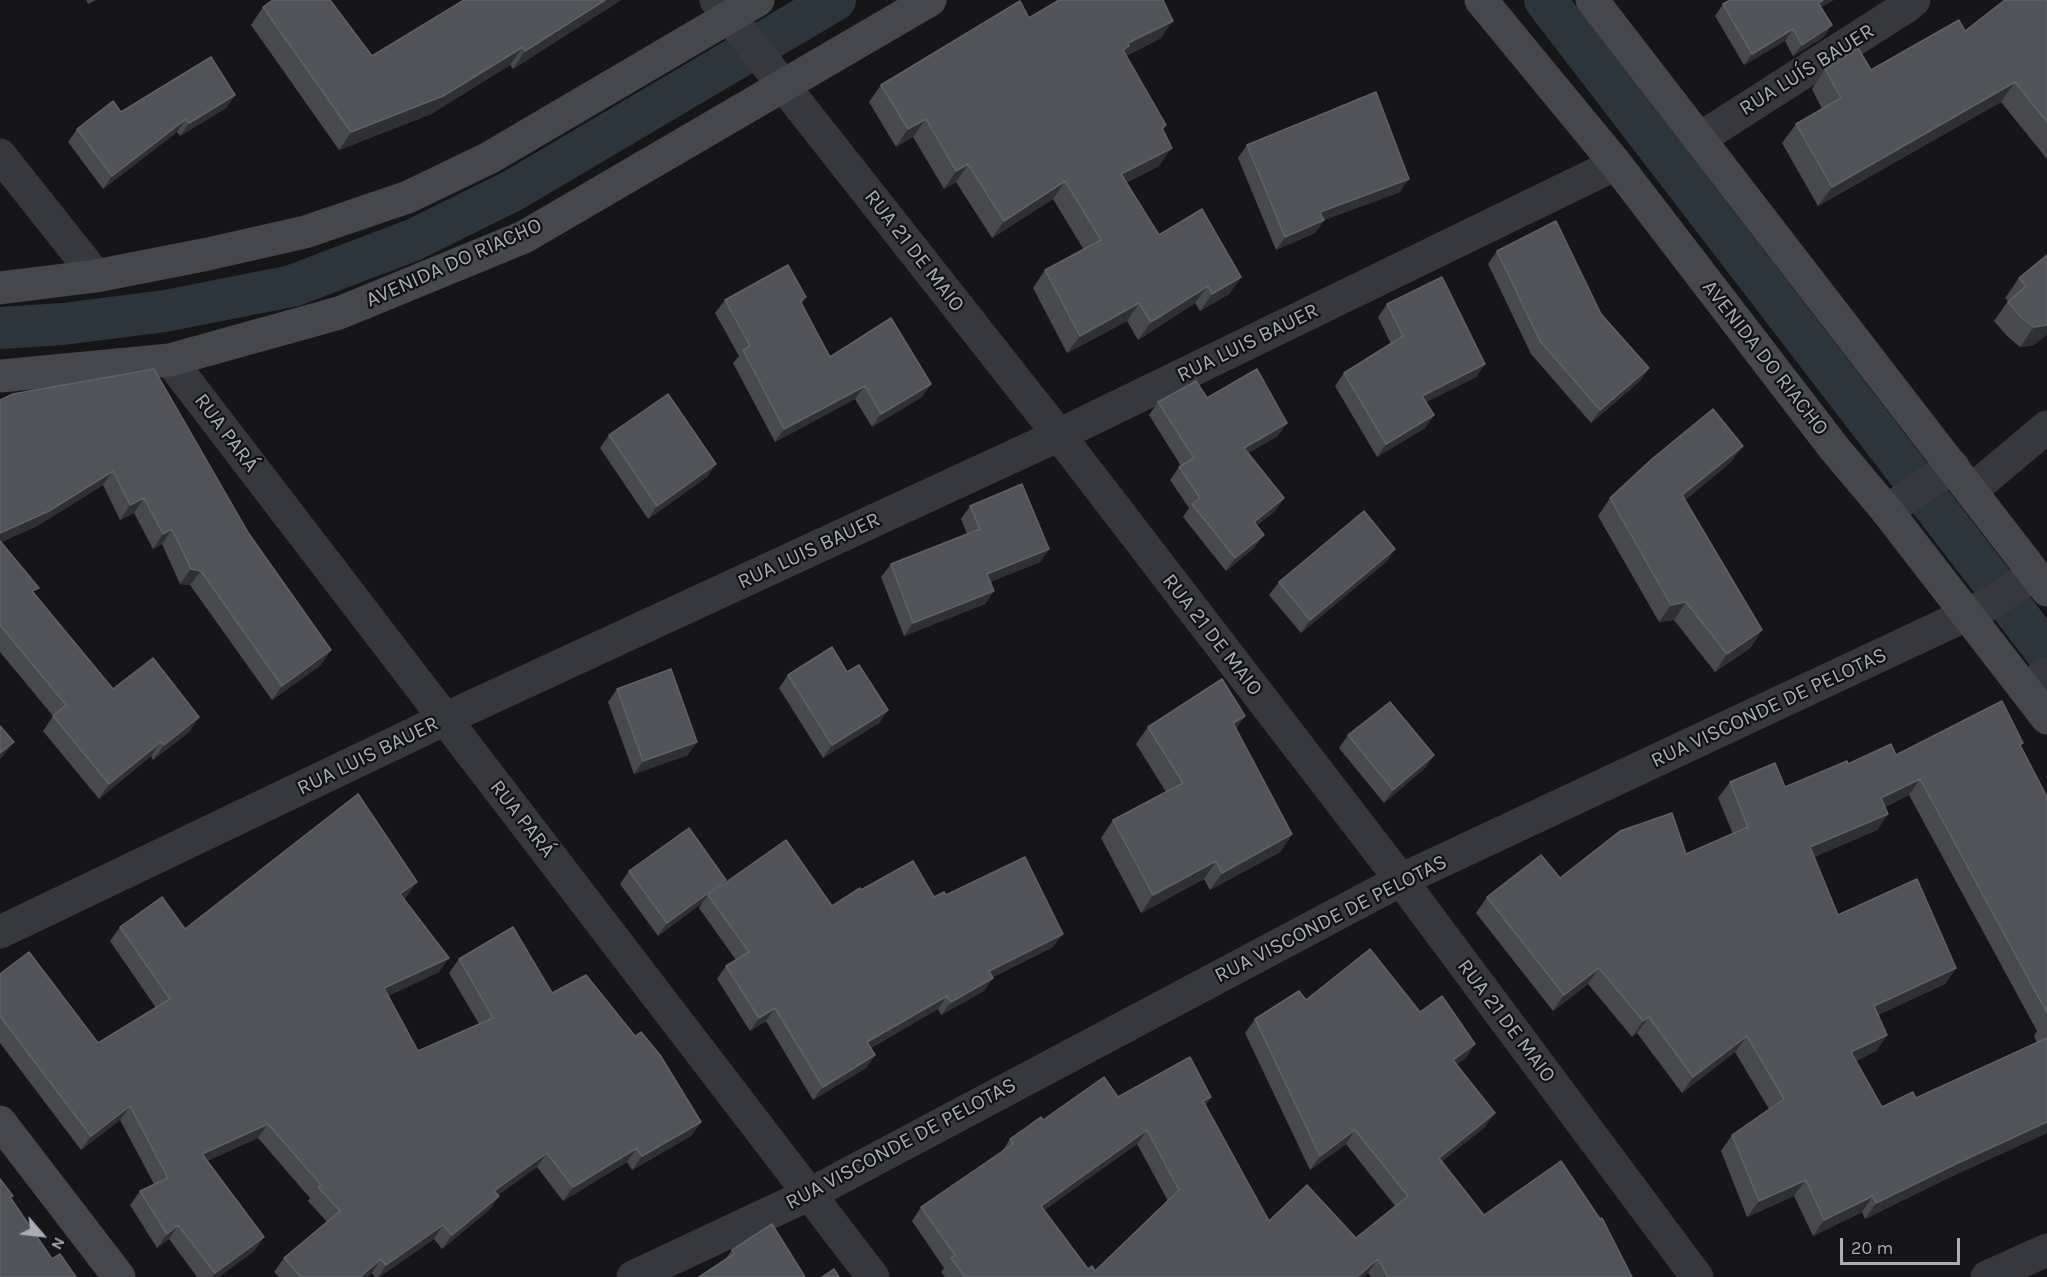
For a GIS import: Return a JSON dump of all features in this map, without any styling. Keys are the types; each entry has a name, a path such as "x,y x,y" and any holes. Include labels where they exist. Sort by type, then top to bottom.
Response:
{"main road":[{"path":"0,288 96,276 305,232 408,196 489,158 723,9 758,0"},
{"name":"AVENIDA DO RIACHO","path":"0,376 170,360 339,313 524,237 768,66 930,0"},
{"name":"AVENIDA DO RIACHO","path":"1481,0 1616,164 1834,448 1887,511 1978,609 2036,681 2047,718"},
{"path":"1592,0 2041,582"},
{"path":"0,1122 119,1277"}],"street":[{"name":"RUA LUÍS BAUER","path":"1699,139 1914,0"},
{"name":"RUA 21 DE MAIO","path":"723,9 1059,435 1401,880 1698,1277"},
{"path":"0,155 96,276"},
{"name":"RUA LUIS BAUER","path":"0,932 445,719 1059,435 1616,164"},
{"name":"RUA PARÁ","path":"170,360 873,1277"},
{"path":"1887,511 1963,478 2047,427"},
{"name":"RUA VISCONDE DE PELOTAS","path":"633,1277 810,1194 1401,880 1978,609 2041,582"},
{"path":"1987,1277 2047,1250"}],"building":[{"path":"273,0 330,0 372,56 464,0 605,0 525,51 523,47 443,96 351,132 263,7"},
{"path":"1059,0 1163,0 1173,21 1128,43 1129,46 1123,50 1166,125 1162,128 1172,148 1121,174 1159,235 1202,209 1241,277 1212,294 1208,286 1151,322 1139,303 1080,336 1045,270 1101,240 1065,181 1004,221 968,164 956,171 926,119 908,129 881,85 1020,1 1029,18"},
{"path":"1730,0 1823,0 1818,3 1832,25 1802,45 1793,29 1752,54 1723,4"},
{"path":"2005,0 2047,0 2047,122 2015,82 1832,187 1796,124 1841,98 1825,69 1858,48 1871,70 1959,20 1965,31"},
{"path":"211,57 235,95 189,123 186,119 112,176 77,129 113,101 121,112"},
{"path":"1376,92 1409,179 1320,212 1324,220 1285,237 1247,145"},
{"path":"1556,221 1601,314 1649,368 1600,410 1540,341 1497,251"},
{"path":"2047,255 2047,325 2034,327 2021,317 2008,302 2026,286 2019,278"},
{"path":"788,265 806,297 800,301 830,357 891,318 931,384 881,414 865,386 784,429 743,350 750,346 725,300"},
{"path":"1442,277 1485,364 1422,396 1434,415 1386,444 1344,373 1403,336 1387,304"},
{"path":"154,369 249,534 331,650 282,686 201,571 191,569 172,529 163,534 144,498 130,505 113,471 49,511 0,533 0,400 13,394"},
{"path":"1257,369 1287,423 1244,448 1284,498 1254,522 1264,535 1235,558 1192,504 1200,498 1179,467 1194,458 1158,402 1196,381 1207,398"},
{"path":"668,394 716,464 657,506 609,435"},
{"path":"1713,409 1743,446 1682,495 1762,630 1727,654 1686,602 1671,605 1610,498 1652,459"},
{"path":"1022,484 1049,549 987,574 994,591 913,623 891,564 980,529 970,506"},
{"path":"1364,511 1395,549 1310,620 1279,582"},
{"path":"0,541 39,588 32,591 113,689 153,658 199,717 164,745 161,742 109,784 53,716 66,705 0,625"},
{"path":"832,647 847,672 859,665 888,710 832,745 788,675"},
{"path":"671,669 697,742 643,761 617,689"},
{"path":"1222,679 1245,716 1233,723 1292,834 1222,873 1216,861 1153,895 1113,820 1183,783 1148,727"},
{"path":"2002,701 2023,743 2020,745 2047,797 2047,1013 1920,779 1881,798 1888,814 1810,847 1838,915 1917,879 1956,968 1874,1006 1887,1035 1851,1052 1882,1107 1913,1092 1916,1098 2047,1038 2047,1122 1876,1203 1873,1196 1824,1220 1806,1180 1759,1201 1732,1135 1784,1099 1747,1036 1693,1077 1649,1017 1643,1021 1599,968 1564,995 1487,897 1541,855 1560,878 1620,831 1672,813 1686,854 1748,827 1730,782 1775,763 1785,787 1847,761 1848,764 1891,744 1896,755"},
{"path":"1390,702 1434,755 1393,790 1348,735"},
{"path":"0,726 14,742 0,753"},
{"path":"358,794 417,882 400,894 449,958 384,988 418,1051 493,1018 459,959 513,927 552,993 586,975 635,1036 641,1032 660,1055 701,1122 642,1156 637,1148 573,1187 547,1153 494,1191 499,1196 452,1235 443,1225 386,1265 381,1259 360,1277 301,1277 284,1258 340,1211 318,1187 321,1185 268,1124 202,1154 264,1237 215,1273 178,1225 167,1234 140,1191 168,1178 130,1106 91,1136 0,1016 0,974 29,952 98,1043 170,999 120,927 162,897 185,929"},
{"path":"689,828 726,880 667,923 629,871"},
{"path":"786,840 832,906 860,888 861,890 913,861 934,897 944,892 946,895 1025,857 1063,934 989,971 993,978 951,1002 947,996 867,1042 875,1055 823,1087 775,1008 759,1018 726,966 749,952 708,895"},
{"path":"1370,949 1420,1012 1442,996 1475,1044 1453,1060 1495,1113 1439,1158 1484,1215 1561,1161 1600,1219 1602,1218 1632,1277 1388,1277 1378,1259 1357,1277 965,1277 951,1258 955,1255 921,1207 1013,1144 1010,1139 1041,1117 1043,1120 1104,1077 1118,1097 1190,1057 1211,1097 1203,1101 1269,1221 1307,1185 1356,1238 1408,1196 1355,1130 1320,1156 1255,1019 1299,991 1306,1000","holes":["1147,1130 1179,1190 1095,1271 1092,1266 1088,1269 1041,1206"]},
{"path":"0,1179 52,1259 60,1254 76,1277 0,1277"},
{"path":"772,1224 805,1277 699,1277 734,1254 732,1250"},
{"path":"834,1269 839,1277 822,1277"}],"waterway":[{"path":"0,328 63,324 165,311 292,286 413,240 512,191 835,0"},
{"path":"1545,0 2047,653"}]}
